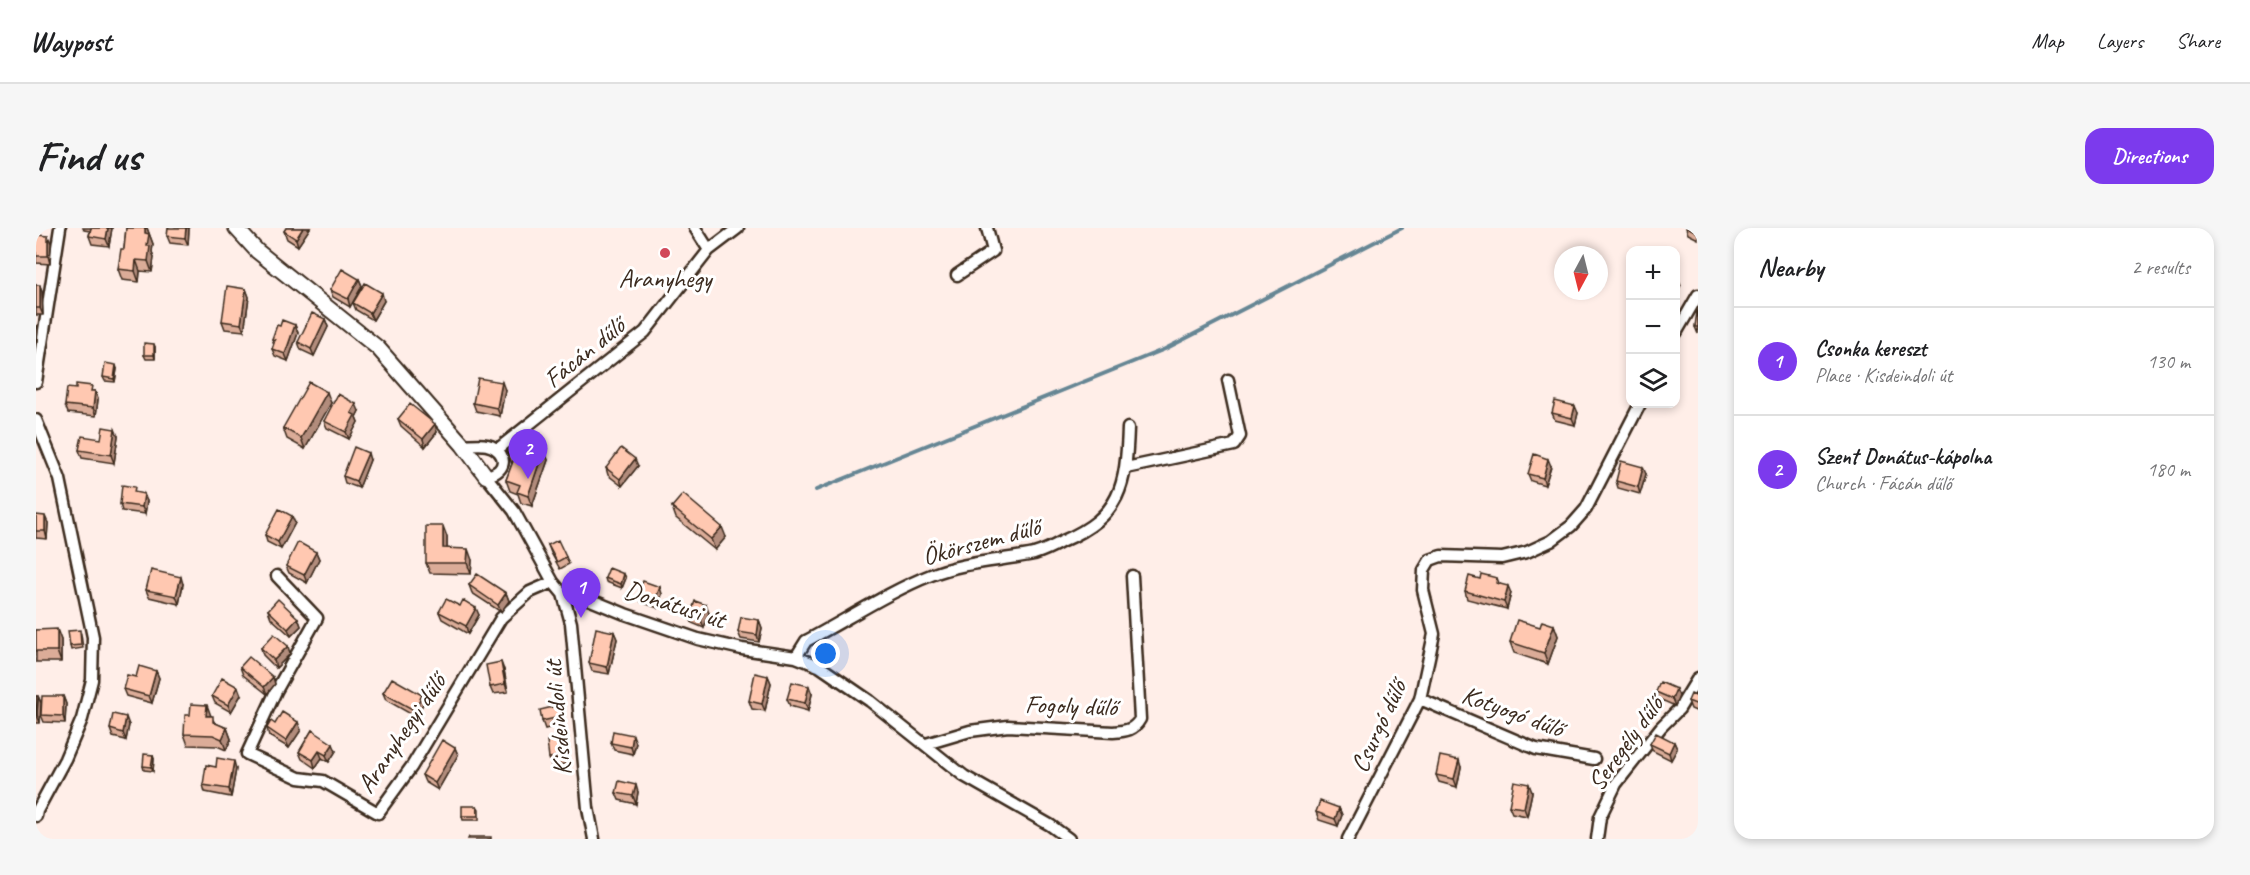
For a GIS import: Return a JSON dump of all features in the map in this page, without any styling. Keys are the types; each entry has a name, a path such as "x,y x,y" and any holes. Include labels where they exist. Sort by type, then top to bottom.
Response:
{"street":[{"path":"36,381 60,228"},
{"path":"236,228 257,251 378,348 463,445 514,511 553,582 563,594"},
{"path":"695,228 709,250"},
{"name":"Fácán dűlő","path":"498,449 645,332 709,250 738,228"},
{"path":"957,275 993,251 987,228"},
{"path":"1680,326 1698,295"},
{"path":"1126,468 1234,445 1240,436 1228,380"},
{"name":"Csurgó dűlő","path":"1348,839 1420,699 1434,634 1423,590 1424,570 1430,560 1441,556 1502,558 1527,552 1551,541 1571,526 1586,509 1638,408"},
{"path":"36,420 60,479 93,637 92,680 82,719 36,816"},
{"name":"Ökörszem dűlő","path":"796,657 806,641 932,574 1037,553 1072,537 1104,515 1113,504 1126,468 1128,428"},
{"path":"463,445 486,445 498,449 502,456 502,464 498,471 486,476"},
{"name":"Aranyhegyi dűlő","path":"277,576 316,618 276,691 247,754 299,778 322,781 378,813 412,766 501,618 530,592 553,582"},
{"name":"Fogoly dűlő","path":"926,744 970,731 1008,726 1113,732 1127,731 1136,726 1140,719 1132,576"},
{"name":"Donátusi út","path":"563,594 586,598 698,639 742,649 796,657 819,666 842,680 964,776 1050,825 1069,839"},
{"name":"Kisdeindoli út","path":"563,594 571,623 588,808 594,839"},
{"name":"Seregély dűlő","path":"1597,839 1600,817 1616,784 1678,709 1698,678"},
{"name":"Kotyogó dűlő","path":"1420,699 1536,749 1594,759"}],"building":[{"path":"91,228 108,228 106,239 89,236"},
{"path":"126,228 145,228 145,233 149,234 148,261 136,260 135,271 118,269 121,249 124,249"},
{"path":"168,228 186,228 185,238 167,236"},
{"path":"286,228 303,228 296,239 284,231"},
{"path":"36,235 48,236 48,256 36,256"},
{"path":"342,269 359,279 348,299 330,290"},
{"path":"365,283 382,293 370,313 353,303"},
{"path":"36,285 40,285 40,308 36,308"},
{"path":"227,286 246,289 241,324 222,321"},
{"path":"1697,311 1698,327 1695,327"},
{"path":"312,313 325,319 311,349 298,342"},
{"path":"282,320 295,325 285,354 272,349 275,340 272,339 277,325 280,326"},
{"path":"144,343 154,344 154,355 144,355"},
{"path":"105,363 116,365 114,379 103,377"},
{"path":"478,378 502,382 497,408 473,403"},
{"path":"309,382 327,392 301,438 283,428"},
{"path":"76,384 92,386 91,391 95,391 93,408 65,405 67,388 76,389"},
{"path":"338,394 356,404 351,413 355,415 346,432 324,421"},
{"path":"1555,401 1575,406 1572,418 1552,413"},
{"path":"410,404 435,424 423,439 398,419"},
{"path":"103,427 115,429 111,455 79,450 82,436 101,439"},
{"path":"514,438 544,449 528,496 517,492 520,485 506,480 515,456 508,453"},
{"path":"354,447 368,453 356,481 343,476"},
{"path":"621,448 635,459 620,479 606,468"},
{"path":"1534,454 1548,459 1543,478 1528,474"},
{"path":"1621,461 1643,467 1638,487 1616,481"},
{"path":"122,485 135,487 134,492 144,494 142,507 120,504"},
{"path":"683,494 722,527 711,539 672,507"},
{"path":"279,509 292,516 278,542 265,535"},
{"path":"36,515 45,516 45,531 36,531"},
{"path":"426,526 443,526 443,548 468,549 467,563 426,563"},
{"path":"558,540 566,557 557,562 548,545"},
{"path":"298,542 316,552 304,575 286,566"},
{"path":"609,568 624,574 621,584 605,578"},
{"path":"151,570 181,577 176,596 146,590"},
{"path":"477,574 506,593 498,605 469,585"},
{"path":"1481,574 1497,578 1496,583 1508,586 1504,602 1465,591 1469,576 1480,579"},
{"path":"643,581 660,587 655,600 638,595"},
{"path":"278,599 298,618 288,629 268,610"},
{"path":"446,599 460,606 463,600 476,608 466,626 439,612"},
{"path":"695,601 706,605 701,620 690,616"},
{"path":"741,617 759,620 757,635 738,632"},
{"path":"1517,620 1540,627 1542,621 1554,625 1544,653 1510,642"},
{"path":"596,628 614,632 607,667 589,663"},
{"path":"57,629 57,651 36,651 36,630"},
{"path":"80,630 81,645 70,646 68,631"},
{"path":"274,634 288,646 274,660 261,648"},
{"path":"249,657 273,677 264,687 240,667"},
{"path":"501,662 505,684 490,687 486,665"},
{"path":"139,666 156,671 149,696 123,689 127,675 136,677"},
{"path":"755,673 768,676 762,704 749,701"},
{"path":"222,678 238,687 228,705 212,696"},
{"path":"392,678 422,695 414,710 383,693"},
{"path":"792,682 809,686 805,703 787,699"},
{"path":"1660,682 1676,689 1672,699 1656,692"},
{"path":"1691,694 1698,697 1698,705 1688,701"},
{"path":"36,696 38,696 37,715 36,715"},
{"path":"42,696 63,696 63,716 41,715"},
{"path":"191,704 207,705 206,716 213,716 213,722 227,728 222,739 213,735 184,734 185,715 190,715"},
{"path":"557,706 560,717 542,721 540,710"},
{"path":"282,712 298,722 286,741 267,728 271,721 275,724"},
{"path":"113,714 126,717 123,733 110,729"},
{"path":"312,730 333,744 326,755 319,751 313,760 299,752"},
{"path":"613,731 633,735 631,747 611,743"},
{"path":"1656,733 1674,742 1669,753 1650,744"},
{"path":"564,739 566,756 549,758 547,741"},
{"path":"442,740 455,748 435,783 422,775"},
{"path":"144,754 153,755 151,767 143,766"},
{"path":"1440,756 1459,760 1454,779 1436,775"},
{"path":"217,758 234,761 229,789 203,785 206,765 216,767"},
{"path":"619,781 636,785 633,796 616,793"},
{"path":"1514,781 1529,784 1524,808 1509,806"},
{"path":"1320,801 1339,808 1335,819 1316,812"},
{"path":"462,806 477,806 478,816 462,816"},
{"path":"469,837 491,837 491,839 468,839"}],"waterway":[{"path":"816,490 1165,349 1402,228"}],"place":[{"name":"Aranyhegy","path":"665,253"},
{"name":"Szent Donátus-kápolna","path":"528,479"},
{"name":"Csonka kereszt","path":"581,618"}]}
